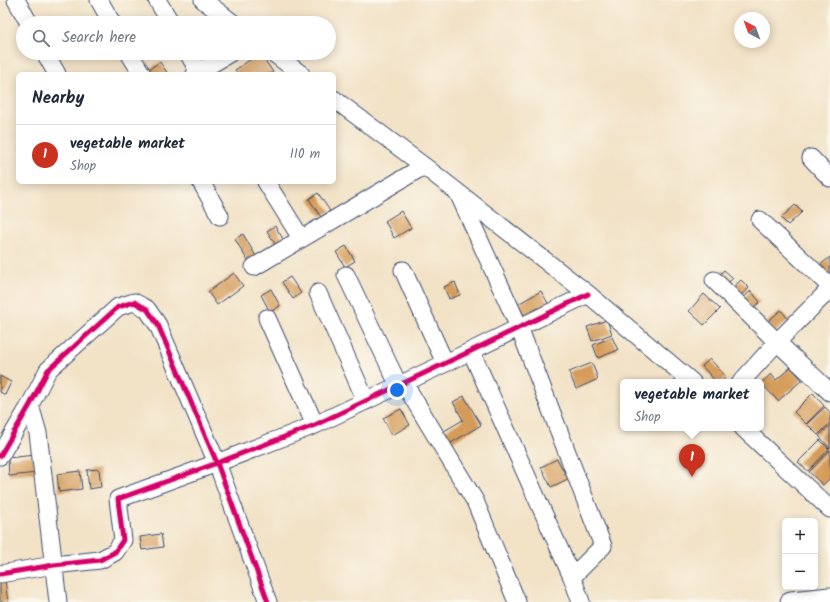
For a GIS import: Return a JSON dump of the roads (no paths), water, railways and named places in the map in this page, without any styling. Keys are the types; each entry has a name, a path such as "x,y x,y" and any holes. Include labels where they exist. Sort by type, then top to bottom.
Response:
{"street":[{"path":"16,0 25,16"},
{"path":"98,0 108,16"},
{"path":"157,0 167,16"},
{"path":"203,0 224,16"},
{"path":"49,60 56,72"},
{"path":"133,60 141,72"},
{"path":"192,60 198,72"},
{"path":"200,72 219,60"},
{"path":"282,60 298,72"},
{"path":"336,100 424,166 588,294 688,379"},
{"path":"811,158 830,178"},
{"path":"254,267 424,166"},
{"path":"202,184 220,216"},
{"path":"267,184 301,238"},
{"path":"458,193 519,327 603,546 572,577"},
{"path":"744,379 777,342 830,288 760,220"},
{"path":"403,270 445,363"},
{"path":"346,275 402,385 475,501 518,602"},
{"path":"714,280 830,392"},
{"path":"318,293 366,401"},
{"path":"0,574 54,565 100,560 115,552 123,540 118,499 217,463 315,424 402,385 588,294"},
{"path":"0,456 30,405 48,370 118,307 134,302 147,309 158,325 217,463 268,602"},
{"path":"267,318 315,424"},
{"path":"471,351 572,577 581,602"},
{"path":"30,405 38,433 58,602"},
{"path":"746,431 830,509"},
{"path":"791,602 830,598"}],"place":[{"name":"vegetable market","path":"692,477"}]}
